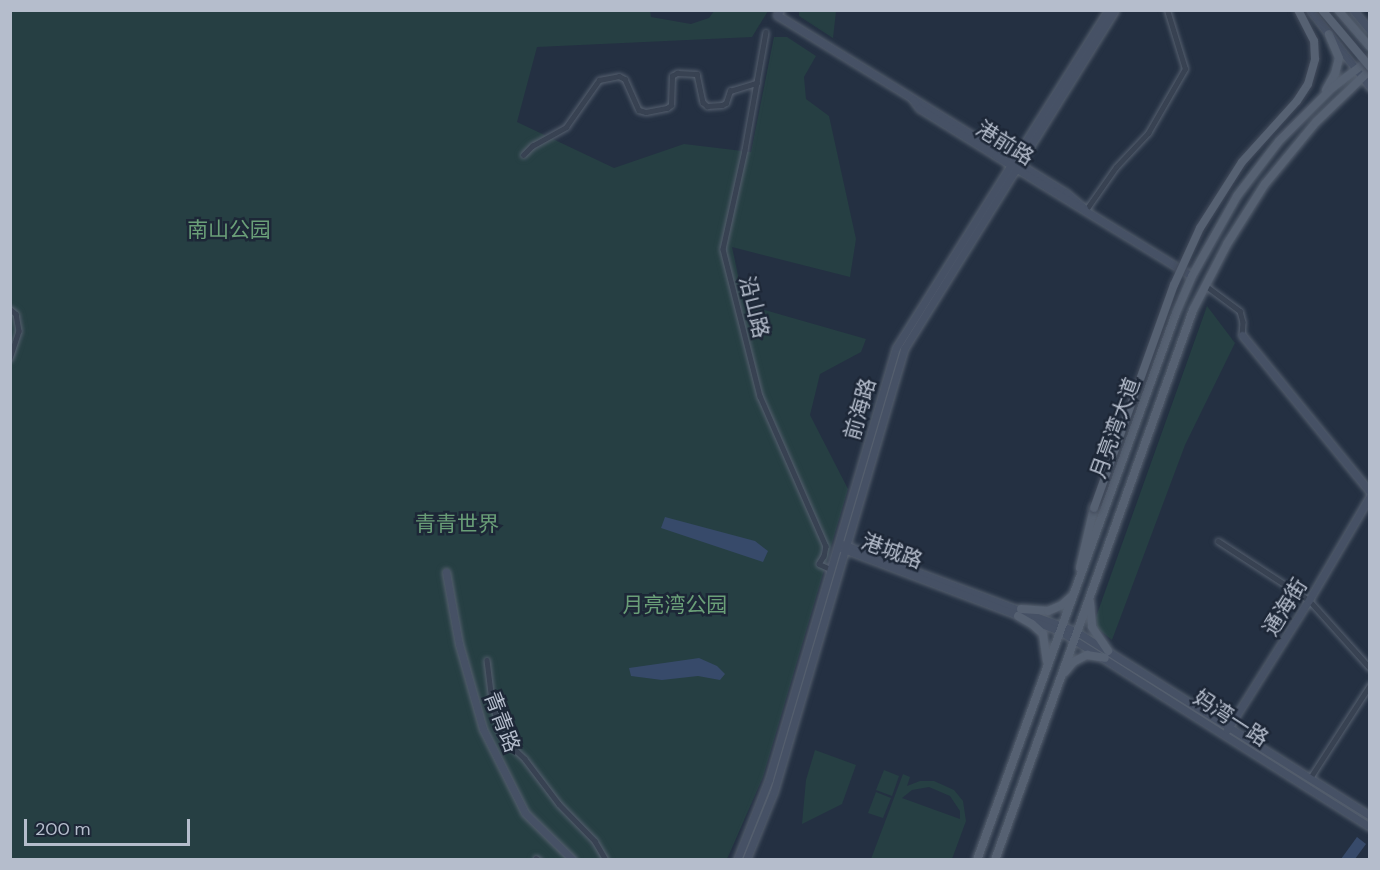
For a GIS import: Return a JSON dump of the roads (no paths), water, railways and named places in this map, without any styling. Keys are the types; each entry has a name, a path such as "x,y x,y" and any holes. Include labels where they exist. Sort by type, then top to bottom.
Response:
{"main road":[{"path":"1020,612 1048,611 1062,604 1078,588 1079,572 1094,508 1174,285 1200,228 1242,162 1297,101 1308,84 1316,49 1311,31 1298,10"},
{"path":"1322,10 1365,70"},
{"path":"1338,10 1370,47"},
{"path":"1317,102 1332,82 1338,66 1338,52 1329,34"},
{"name":"月亮湾大道","path":"995,860 1193,310 1227,244 1271,176 1316,122 1365,70 1370,59"},
{"name":"月亮湾大道","path":"977,860 1176,314 1192,276 1237,196 1279,141 1317,102 1365,70"},
{"path":"1059,681 1079,658 1087,655 1107,655 1092,627 1092,590"},
{"path":"1020,612 1043,634 1047,650 1045,673"}],"street":[{"name":"前海路","path":"746,860 774,791 842,546 904,349 1108,10"},
{"name":"前海路","path":"1015,164 1115,10"},
{"path":"1085,209 1116,166 1148,133 1185,69 1167,10"},
{"path":"1310,10 1329,34 1365,70 1370,87"},
{"path":"1354,12 1370,24"},
{"path":"1354,12 1370,30"},
{"name":"港前路","path":"778,13 1015,164 1066,193 1085,209 1192,276"},
{"name":"沿山路","path":"766,32 723,249 760,396 826,546 819,564 830,569"},
{"path":"524,155 532,146 566,127 599,80 619,76 625,79 639,110 646,112 667,108 671,105 672,76 677,73 697,74 703,102 707,106 722,105 726,103 730,91 757,83"},
{"path":"1205,285 1239,311 1243,322 1242,334 1370,492"},
{"path":"10,309 16,314 19,331 10,359"},
{"name":"通海街","path":"1227,730 1309,600 1370,496"},
{"path":"1218,541 1309,600 1370,668"},
{"name":"前海路","path":"737,860 769,779 830,569 842,546"},
{"name":"港城路","path":"842,546 1076,635"},
{"name":"青青路","path":"447,572 459,644 479,719 525,813 573,860"},
{"name":"妈湾一路","path":"1076,635 1370,816"},
{"path":"487,660 495,715 500,731 508,743 525,759 559,804 584,828 606,860"},
{"path":"1310,778 1370,685"},
{"path":"479,719 495,715"},
{"name":"妈湾一路","path":"1227,730 1370,827"}],"water":[{"path":"665,517 755,541 768,551 763,562 661,528"},
{"path":"699,658 717,666 725,674 720,680 698,676 662,680 631,676 629,668"},
{"path":"1357,837 1366,844 1355,859 1341,859"}],"park label":[{"name":"南山公园","path":"229,230"},
{"name":"青青世界","path":"457,524"},
{"name":"月亮湾公园","path":"675,605"}]}
